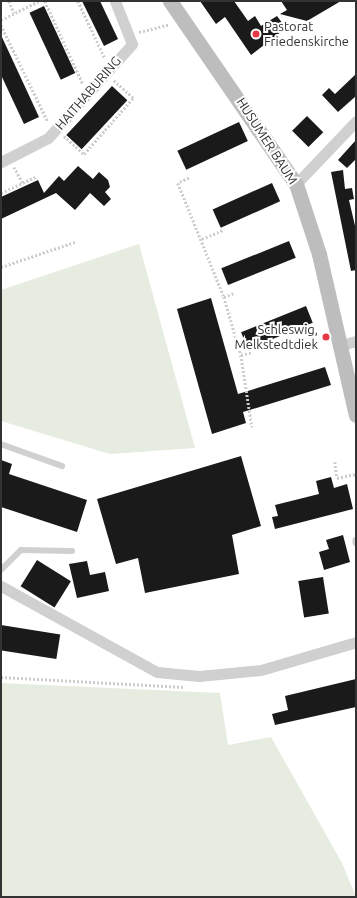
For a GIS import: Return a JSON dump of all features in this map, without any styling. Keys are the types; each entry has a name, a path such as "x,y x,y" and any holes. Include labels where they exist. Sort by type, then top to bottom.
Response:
{"street":[{"name":"HAITHABURING","path":"5,160 54,131 132,44 114,1"},
{"name":"HUSUMER BAUM","path":"170,1 296,184 319,254 338,346 356,415"},
{"path":"296,184 356,121"},
{"path":"338,346 356,341"},
{"path":"1,586 158,672 198,676 261,670 356,642"}],"lane":[{"path":"1,444 62,466"},
{"path":"1,570 21,550 72,551"}],"path":[{"path":"8,1 14,13"},
{"path":"1,20 39,1"},
{"path":"45,1 88,93"},
{"path":"1,25 54,131 84,154 133,98 107,71 78,1"},
{"path":"145,28 171,24"},
{"path":"5,160 23,184"},
{"path":"1,193 36,177"},
{"path":"189,178 178,183 202,239 224,297 241,355 252,428"},
{"path":"202,239 222,230"},
{"path":"1,268 75,242"},
{"path":"224,297 234,293"},
{"path":"241,355 252,352"},
{"path":"335,462 338,478 356,474"}],"shaded area":[{"path":"139,244 195,448 110,454 1,421 1,290"},
{"path":"1,683 220,693 228,745 271,737 342,863 356,897 1,897"}],"building":[{"path":"82,1 100,1 118,39 104,46"},
{"path":"200,1 234,1 248,21 255,16 261,26 277,16 286,28 251,55 225,17 216,24"},
{"path":"281,1 341,1 307,21 280,14 287,10"},
{"path":"44,6 75,73 61,80 29,13"},
{"path":"1,35 39,117 24,124 1,75"},
{"path":"356,74 356,96 338,112 322,95 329,88 335,94"},
{"path":"112,86 127,100 82,149 66,135"},
{"path":"307,116 323,132 308,147 292,131"},
{"path":"239,122 248,141 186,170 177,151"},
{"path":"356,140 356,159 347,168 338,160"},
{"path":"78,166 93,179 99,172 108,180 110,187 105,192 111,199 104,206 90,193 75,210 56,193 1,219 1,197 38,180 44,193 59,176 64,181"},
{"path":"343,170 345,189 352,188 354,199 349,200 356,230 356,270 351,271 331,172"},
{"path":"272,183 280,201 221,228 213,209"},
{"path":"289,241 296,258 228,285 221,268"},
{"path":"211,298 238,394 325,367 331,385 243,412 246,423 212,434 177,309"},
{"path":"306,306 313,323 248,349 241,332"},
{"path":"241,456 261,526 232,535 239,574 145,593 138,558 116,564 97,499"},
{"path":"1,460 12,464 9,474 87,500 77,532 1,507"},
{"path":"331,477 334,488 347,484 353,509 275,529 272,517 278,516 275,505 319,494 316,481"},
{"path":"343,535 350,562 324,570 319,552 329,549 326,540"},
{"path":"37,560 71,581 54,607 21,586"},
{"path":"87,561 90,575 105,572 109,591 77,598 69,564"},
{"path":"323,577 329,614 304,617 298,581"},
{"path":"1,625 60,634 56,659 1,650"},
{"path":"356,679 356,707 275,725 272,714 288,710 285,696"}],"place":[{"name":"Pastorat Friedenskirche","path":"256,34"},
{"name":"Schleswig, Melkstedtdiek","path":"326,337"}]}
